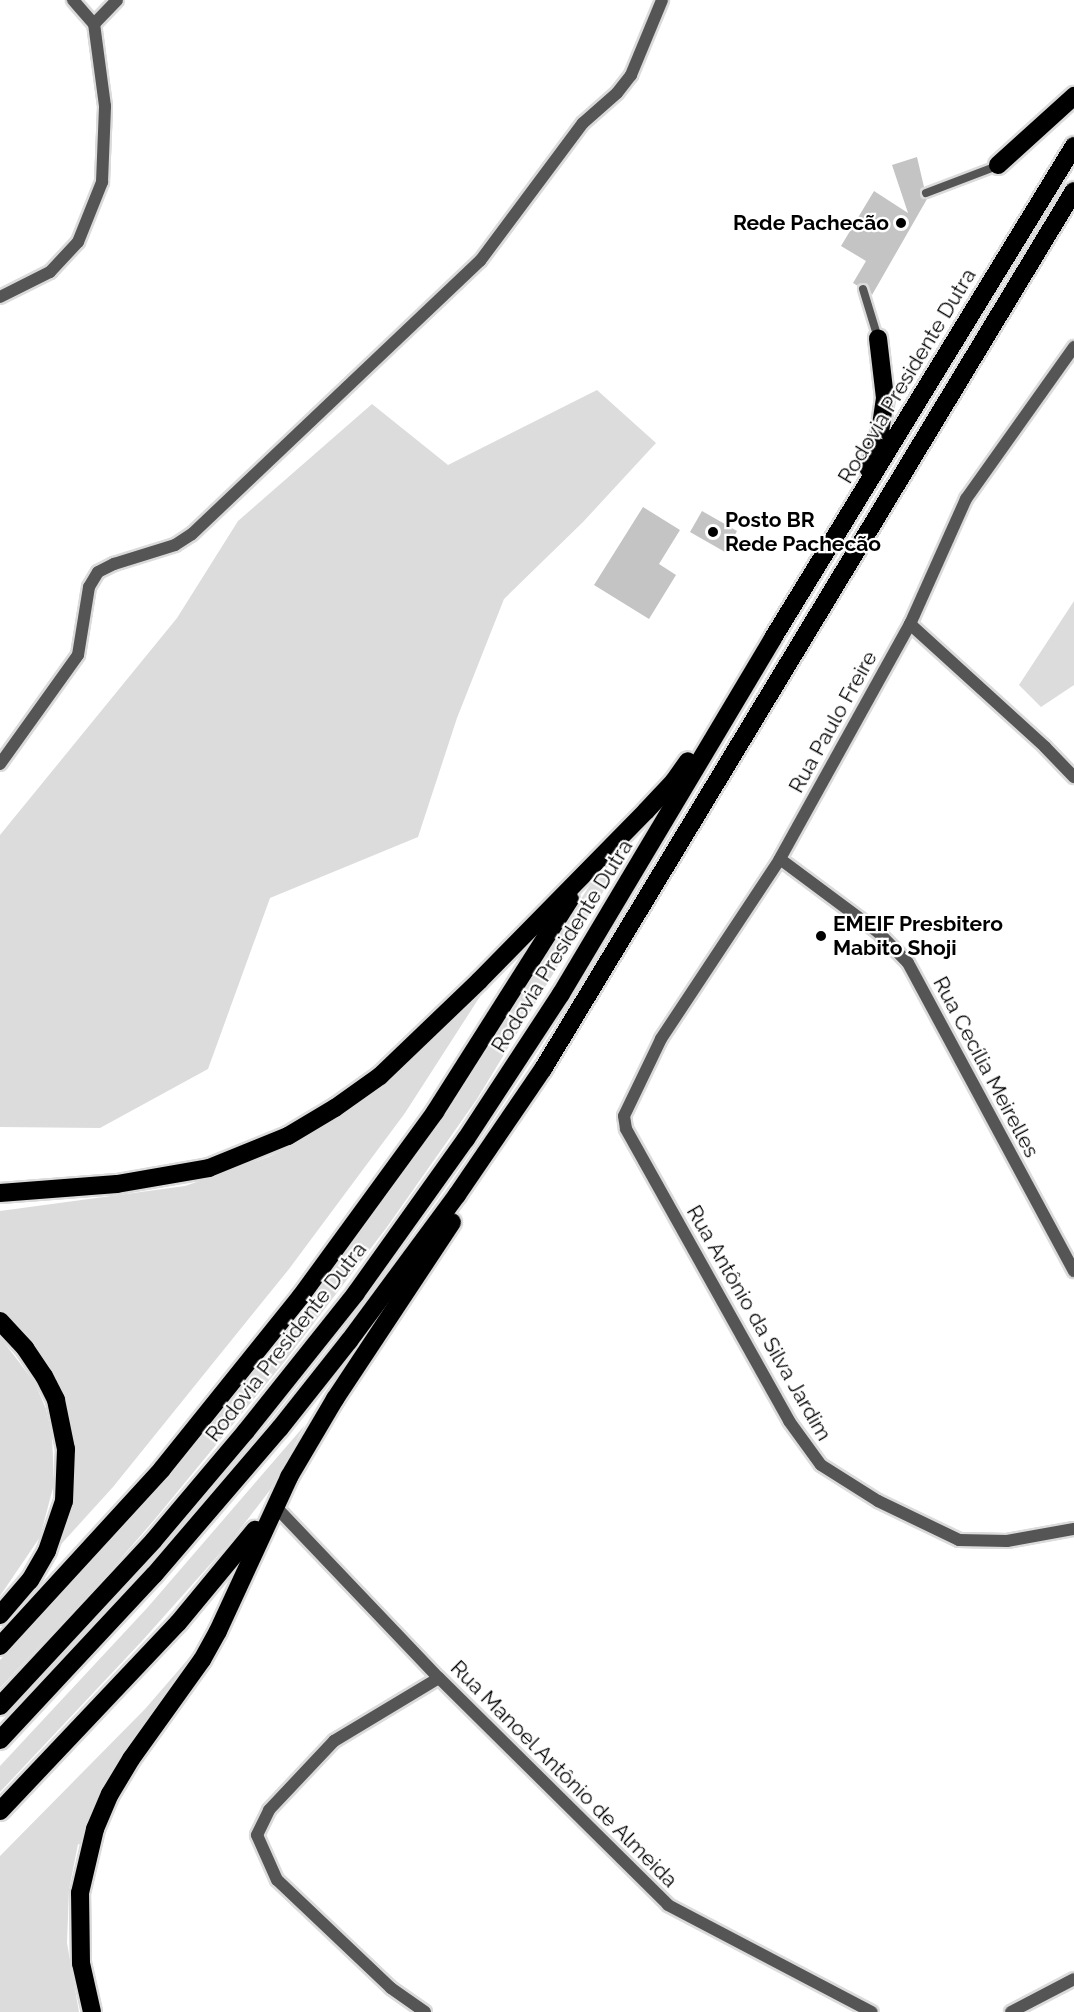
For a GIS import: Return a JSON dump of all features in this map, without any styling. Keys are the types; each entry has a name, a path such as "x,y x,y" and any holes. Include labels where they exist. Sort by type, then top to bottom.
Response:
{"highway":[{"path":"999,165 1074,96"},
{"name":"Rodovia Presidente Dutra","path":"0,1706 110,1589 201,1485 324,1334 409,1221 561,994 773,638 1074,146"},
{"path":"92,2012 81,1963 79,1926 82,1883 95,1829 110,1794 131,1759 202,1660 218,1631 274,1505 335,1399 463,1205 1074,191"},
{"path":"849,515 879,439 885,398 878,338"},
{"path":"0,1193 117,1184 208,1168 288,1136 335,1108 380,1076 424,1035 674,781 773,638"},
{"path":"0,1646 162,1468 301,1296 435,1112 590,867"},
{"path":"0,1740 154,1575 287,1419 418,1250 543,1069"},
{"path":"0,1202 72,1189"},
{"path":"0,1321 25,1348 44,1376 56,1400 66,1449 64,1501 48,1551 30,1580 0,1615"},
{"path":"0,1811 178,1623 236,1555 274,1505"}],"street":[{"path":"0,297 51,272 78,242 102,182 105,106 94,24 74,0"},
{"path":"94,24 117,0"},
{"path":"0,764 78,655 89,587 98,572 114,564 175,545 192,534 480,261 583,123 617,93 631,75 662,0"},
{"name":"Rua Paulo Freire","path":"624,1116 661,1039 780,859 910,624 966,499 1074,347"},
{"path":"910,624 1045,747 1074,777"},
{"name":"Rua Cecília Meirelles","path":"780,859 878,932 908,963 1074,1271"},
{"name":"Rua Antônio da Silva Jardim","path":"624,1116 626,1130 783,1411 821,1465 878,1501 959,1540 1007,1541 1074,1529"},
{"name":"Rua Manoel Antônio de Almeida","path":"274,1505 439,1678 668,1905 872,2012"},
{"path":"425,2012 391,1988 277,1880 256,1835 269,1810 334,1741 439,1678"},
{"path":"1011,2012 1074,1979"}],"lane":[{"path":"926,193 999,165"},
{"path":"863,290 878,338"}],"shaded area":[{"path":"597,390 656,443 583,522 504,599 457,718 418,837 270,898 208,1069 100,1128 0,1127 0,835 177,618 238,521 372,404 448,465"},
{"path":"1074,601 1074,685 1041,707 1019,685"},
{"path":"595,877 608,878 609,882 477,1099 387,1227 285,1361 155,1519 103,1579 0,1688 0,1660 141,1507 215,1420 326,1279 423,1146"},
{"path":"488,984 405,1113 289,1269 113,1487 54,1552 70,1437 0,1313 0,1211 185,1186 268,1157 304,1140 370,1097 407,1066"},
{"path":"0,1337 35,1383 46,1409 52,1435 54,1484 40,1537 0,1596"},
{"path":"305,1425 270,1490 231,1541 142,1641 0,1792 0,1766 148,1607"},
{"path":"192,1657 112,1772 98,1800 81,1845 78,1844 69,1890 67,1943 79,2012 0,2012 0,1856 145,1709"}],"building":[{"name":"Rede Pachecão","path":"917,157 924,187 920,195 927,199 872,295 867,284 862,283 858,286 853,283 866,261 841,246 874,191 908,213 892,165"},
{"path":"643,507 680,530 659,564 676,575 649,619 594,585"},
{"name":"Posto BR Rede Pachecão","path":"702,511 737,531 725,552 690,532"}],"place":[{"name":"Rede Pachecão","path":"901,223"},
{"name":"Posto BR Rede Pachecão","path":"713,532"},
{"name":"EMEIF Presbitero Mabito Shoji","path":"821,936"}]}
